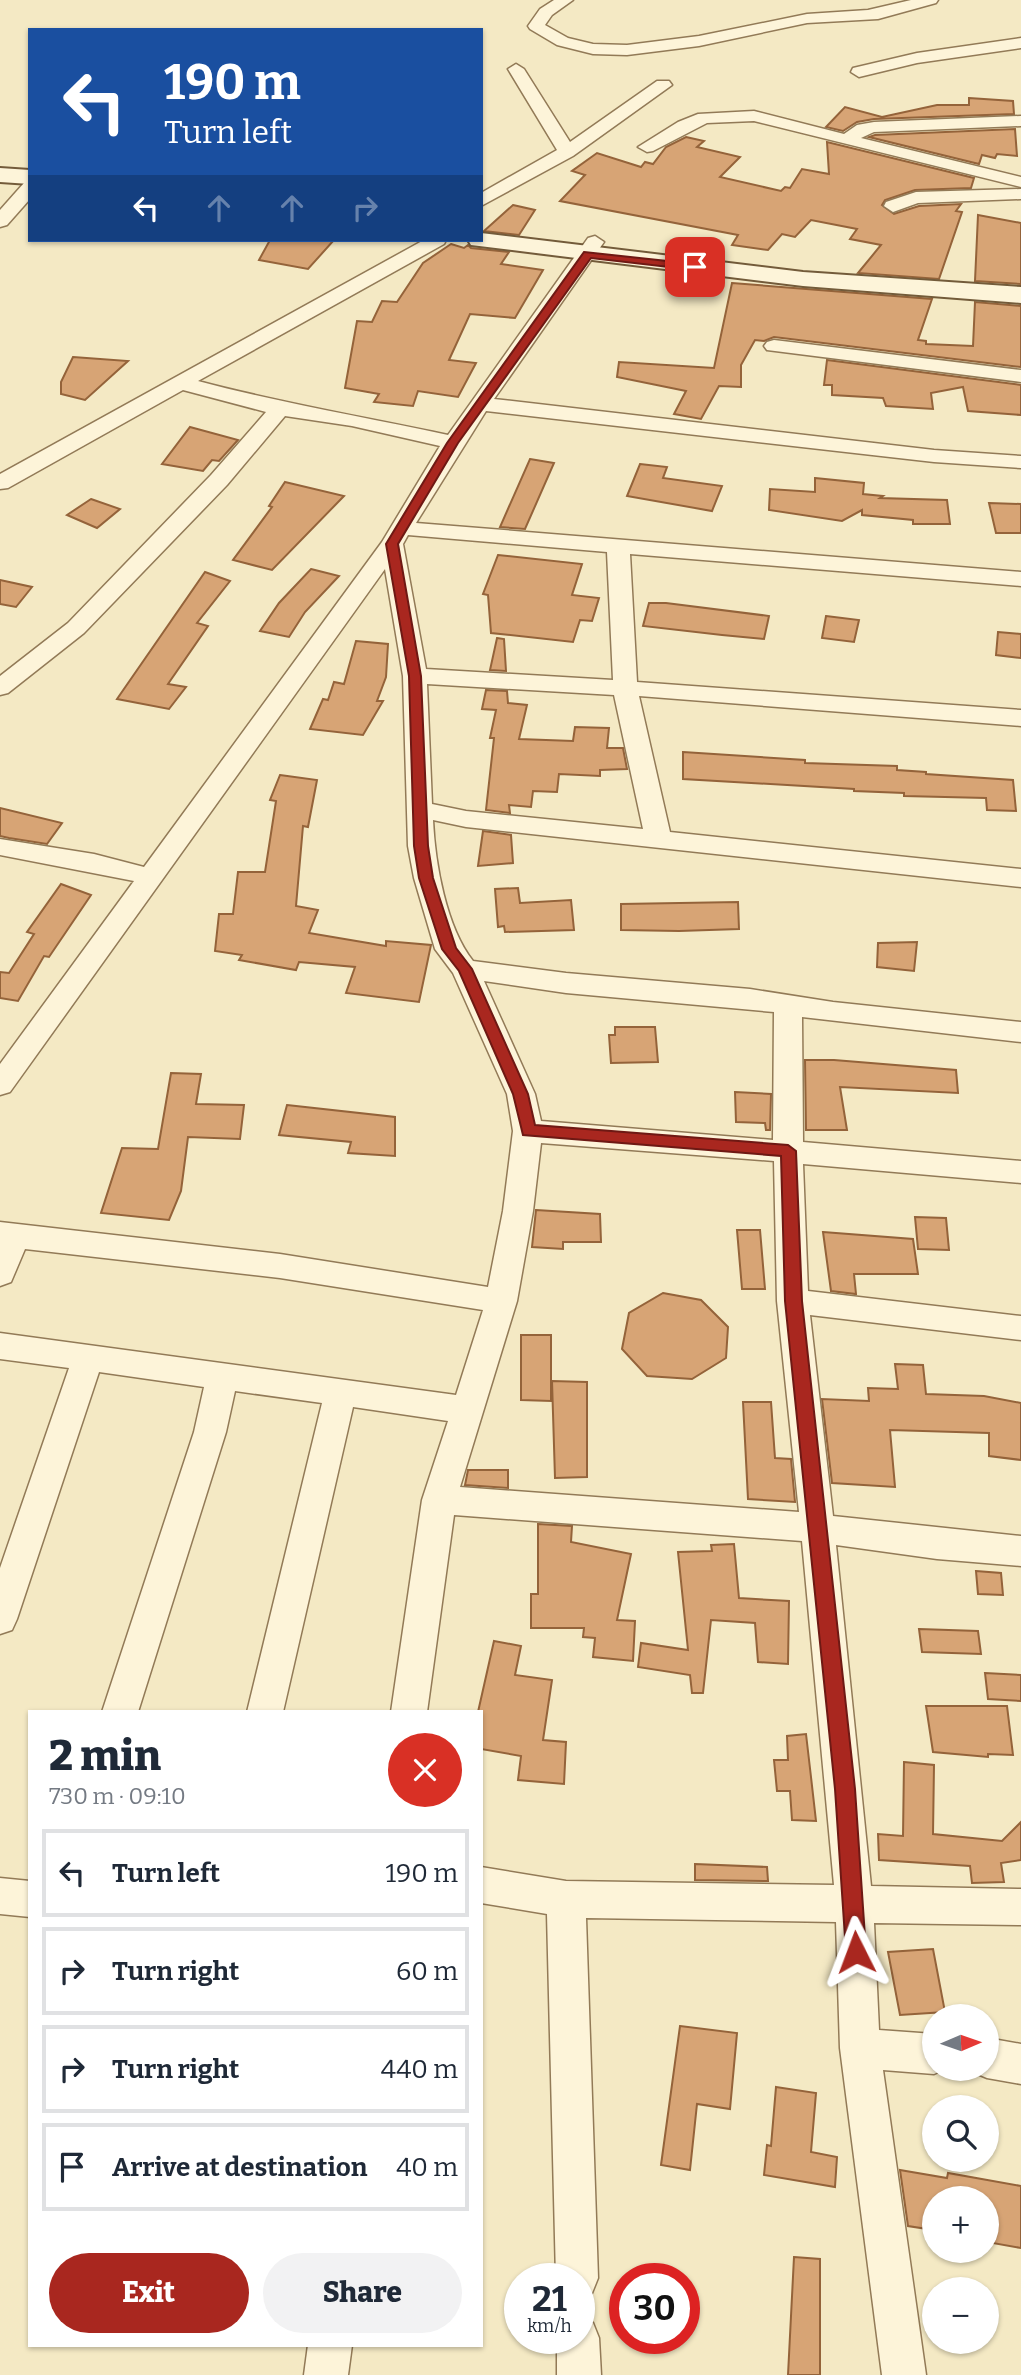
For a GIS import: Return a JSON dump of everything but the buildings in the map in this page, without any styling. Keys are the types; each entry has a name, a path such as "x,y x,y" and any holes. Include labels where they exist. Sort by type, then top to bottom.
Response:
{"main road":[{"path":"0,175 28,177"},
{"path":"0,185 28,187"},
{"path":"483,227 592,248 803,279 1021,295"},
{"path":"483,240 1021,281"}],"street":[{"path":"565,0 546,12 536,26 548,36 590,49 635,50 800,19 877,14 930,0"},
{"path":"859,72 917,58 1021,43"},
{"path":"516,69 567,152"},
{"path":"483,200 567,152 663,85"},
{"path":"647,147 693,122 719,116 754,116 1021,182"},
{"path":"848,139 863,129 874,127 1021,121"},
{"path":"0,221 28,189"},
{"path":"893,206 916,198 1021,194"},
{"path":"0,483 433,242"},
{"path":"0,1086 396,536 453,443 592,248"},
{"path":"774,346 1021,376"},
{"path":"180,383 280,409 352,420 453,443"},
{"path":"480,404 934,456 1021,462"},
{"path":"0,688 76,628 219,480 280,409"},
{"path":"396,536 618,545 1021,579"},
{"path":"396,536 415,676 422,810 421,846 426,878 449,949 465,969 521,1094 528,1131 518,1211 501,1301 439,1500 409,1710"},
{"path":"618,545 625,688 657,838"},
{"path":"415,676 625,688 1021,718"},
{"path":"422,810 466,818 1021,878"},
{"path":"0,847 94,863 151,877"},
{"path":"465,969 566,984 788,1005 1021,1032"},
{"path":"788,1005 788,1151 793,1301 845,1789 854,1905 860,2048 904,2375"},
{"path":"528,1131 1021,1172"},
{"path":"0,1274 8,1235 280,1266 501,1301"},
{"path":"793,1301 1021,1328"},
{"path":"0,1346 467,1410"},
{"path":"0,1619 88,1358"},
{"path":"121,1710 210,1432 222,1377"},
{"path":"265,1710 340,1393"},
{"path":"439,1500 817,1529 1021,1551"},
{"path":"483,1885 566,1899 1021,1908"},
{"path":"0,1896 28,1899"},
{"path":"566,1899 576,2263"},
{"path":"860,2048 922,2053"},
{"path":"999,2060 1021,2064"},
{"path":"326,2375 330,2347"},
{"path":"578,2354 579,2375"}],"route":[{"path":"695,267 588,255 453,443 392,544 415,676 422,810 421,846 426,878 449,949 465,969 521,1094 528,1131 788,1151 793,1301 845,1789 856,1952"}]}
